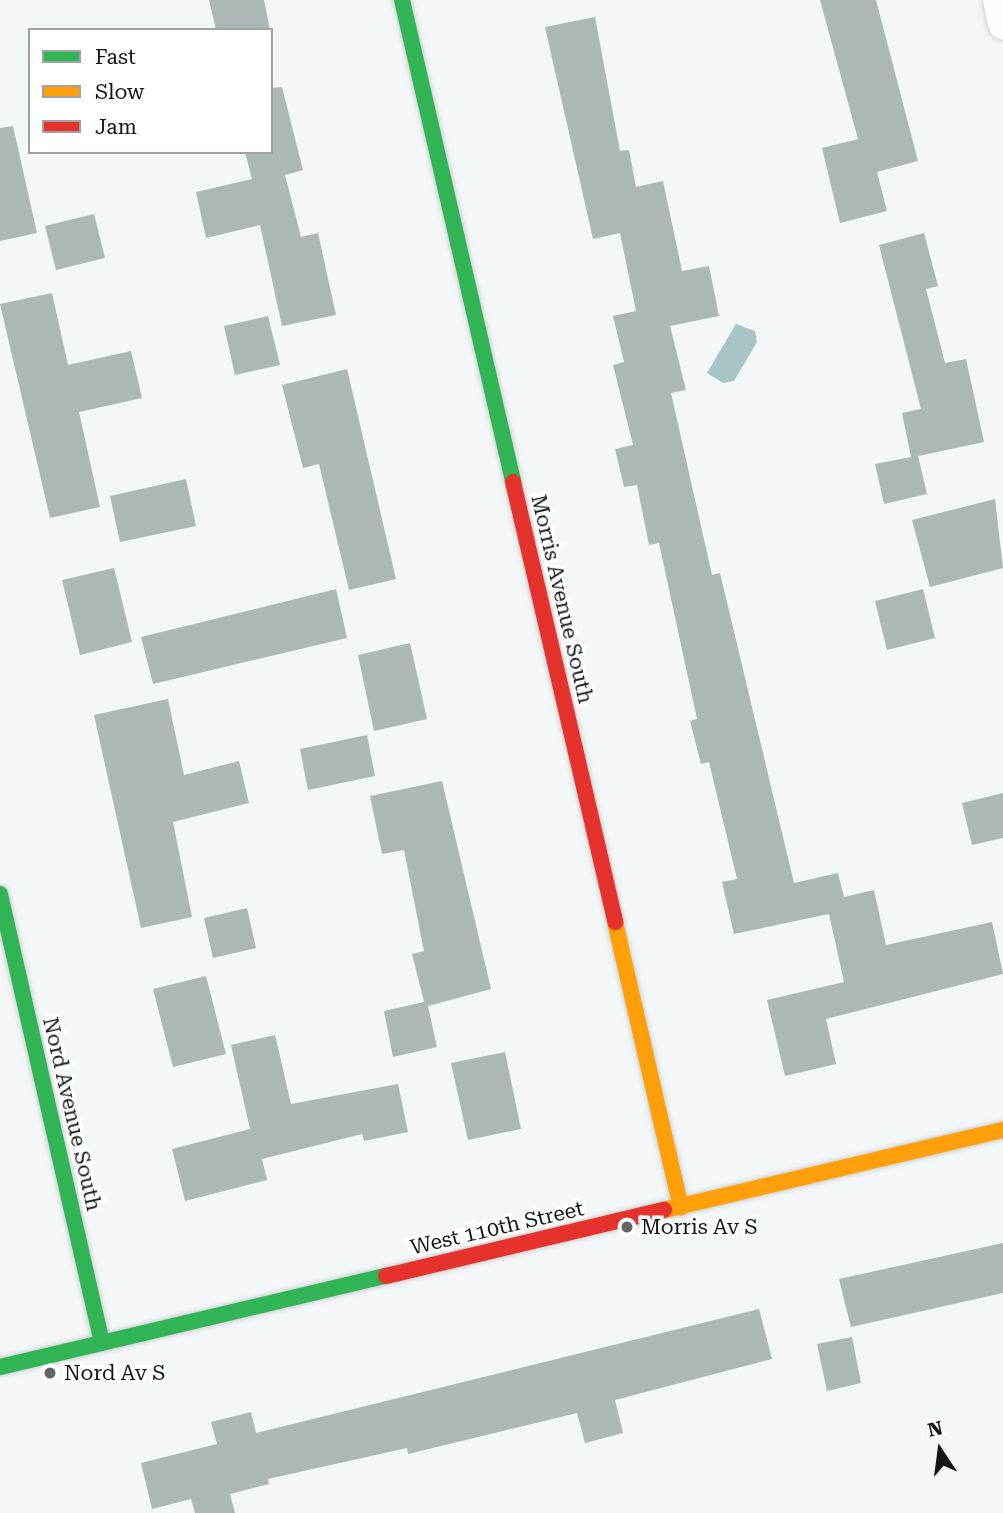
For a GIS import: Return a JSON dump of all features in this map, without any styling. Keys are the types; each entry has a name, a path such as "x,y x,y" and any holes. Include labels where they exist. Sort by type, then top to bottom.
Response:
{"street":[{"name":"Morris Avenue South","path":"402,0 681,1207"},
{"path":"998,0 1003,24"},
{"name":"Nord Avenue South","path":"0,894 102,1342"},
{"name":"West 110th Street","path":"0,1367 1003,1130"}],"water":[{"path":"736,324 755,331 757,342 734,381 723,383 707,373"}],"building":[{"path":"209,0 264,0 270,28 216,28"},
{"path":"820,0 876,0 918,161 877,172 887,211 840,223 822,148 858,139"},
{"path":"595,17 620,151 629,150 636,187 663,181 682,271 709,266 719,316 670,326 686,390 671,393 712,575 720,573 794,883 838,873 844,897 874,890 886,945 992,922 1003,974 826,1019 836,1064 785,1076 767,1000 844,982 829,914 734,934 722,882 737,879 709,762 701,764 690,721 697,719 659,543 649,545 637,485 624,487 615,449 633,445 613,365 624,362 613,316 636,311 620,233 593,239 545,27"},
{"path":"282,87 303,170 285,175 301,237 318,233 336,315 282,326 260,225 206,238 196,192 252,179 246,154 273,154 273,88"},
{"path":"13,126 37,233 0,241 0,128"},
{"path":"94,214 105,258 56,270 45,226"},
{"path":"924,233 938,286 926,289 945,363 966,359 984,442 918,456 927,494 884,504 875,464 911,457 902,413 921,409 879,245"},
{"path":"52,293 68,365 131,351 142,398 79,412 100,507 50,518 0,304"},
{"path":"268,316 280,365 235,375 224,326"},
{"path":"347,369 396,579 349,590 319,464 303,468 282,385"},
{"path":"186,479 196,526 120,542 110,496"},
{"path":"995,499 1003,568 930,587 912,520"},
{"path":"114,568 132,642 80,655 62,580"},
{"path":"336,589 347,638 153,684 141,637"},
{"path":"923,589 935,638 887,650 875,601"},
{"path":"410,643 427,719 374,731 358,655"},
{"path":"168,699 184,775 239,761 249,803 173,822 192,917 141,928 94,715"},
{"path":"367,735 375,776 308,790 300,749"},
{"path":"442,781 491,989 428,1006 437,1047 393,1057 384,1011 424,1002 412,954 424,951 404,850 382,854 370,796"},
{"path":"1003,793 1003,838 972,845 962,803"},
{"path":"247,908 256,948 213,958 204,918"},
{"path":"206,976 226,1054 173,1067 153,989"},
{"path":"275,1035 291,1104 398,1084 408,1132 364,1141 362,1134 262,1159 267,1180 185,1201 172,1149 250,1129 231,1045"},
{"path":"505,1052 521,1129 468,1140 451,1063"},
{"path":"1003,1243 1003,1293 851,1327 839,1279"},
{"path":"759,1309 772,1359 615,1400 623,1433 585,1443 577,1413 408,1454 407,1448 268,1479 269,1484 230,1494 235,1513 195,1513 191,1499 152,1509 141,1463 217,1444 211,1422 251,1412 256,1433"},
{"path":"852,1337 861,1383 827,1391 817,1344"}],"traffic: fast":[{"path":"402,0 513,482"},
{"path":"0,894 102,1342"},
{"path":"0,1367 386,1276"}],"traffic: slow":[{"path":"615,922 681,1207"},
{"path":"664,1210 1003,1130"}],"traffic: jam":[{"path":"513,482 615,922"},
{"path":"386,1276 664,1210"}],"place":[{"name":"Morris Av S","path":"627,1227"},
{"name":"Nord Av S","path":"50,1373"}]}
